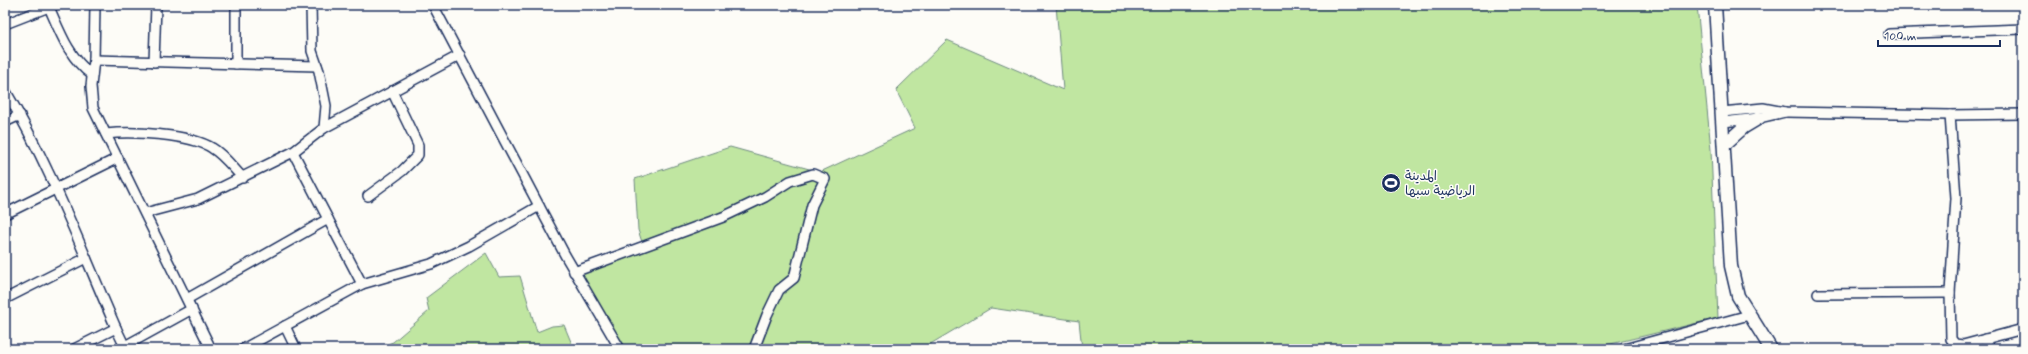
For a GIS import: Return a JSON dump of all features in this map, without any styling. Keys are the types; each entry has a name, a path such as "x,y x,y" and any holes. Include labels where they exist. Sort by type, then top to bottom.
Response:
{"street":[{"path":"95,5 92,100 96,115 211,349"},
{"path":"154,62 156,5"},
{"path":"236,5 236,64"},
{"path":"311,5 312,51 326,106 324,128"},
{"path":"433,5 574,272 620,349"},
{"path":"1715,5 1731,266 1738,296 1772,349"},
{"path":"5,24 52,6 73,57 92,75"},
{"path":"1889,34 2023,30"},
{"path":"145,213 183,205 243,178 293,152 324,128 460,55"},
{"path":"94,60 317,66"},
{"path":"5,90 20,115 56,188 116,328 126,347 192,309"},
{"path":"368,196 402,171 418,155 418,145 392,91"},
{"path":"1722,117 1763,108 1785,112 1950,115 2023,114"},
{"path":"1722,117 1759,118 1785,112"},
{"path":"5,122 20,115"},
{"path":"1950,115 1956,198 1950,292 1950,331 1953,342 1963,345 2023,329"},
{"path":"1724,145 1744,127 1759,118"},
{"path":"106,134 146,134 201,141 220,154 243,178"},
{"path":"293,152 362,284"},
{"path":"5,214 118,158"},
{"path":"574,272 724,217 766,197 790,181 813,174 825,179 812,205 794,278 779,290 767,315 754,349"},
{"path":"244,349 362,284 431,264 469,246 539,206"},
{"path":"187,299 328,219"},
{"path":"5,299 86,258"},
{"path":"1818,294 1950,292"},
{"path":"1624,349 1749,315"},
{"path":"285,326 296,349"},
{"path":"74,349 116,328"},
{"path":"1985,339 1989,349"}],"green space":[{"name":"المدينة الرياضية سبها","path":"1056,5 1697,5 1711,150 1718,318 1590,349 1082,349 1079,321 991,308 922,349 620,349 572,268 642,242 638,230 635,179 730,147 820,172 915,128 896,90 947,40 1063,90"},
{"path":"486,253 499,277 520,276 537,332 552,326 564,325 574,349 384,349 385,345 393,342 429,311 426,298"}],"place":[{"name":"المدينة الرياضية سبها","path":"1391,183"}]}
